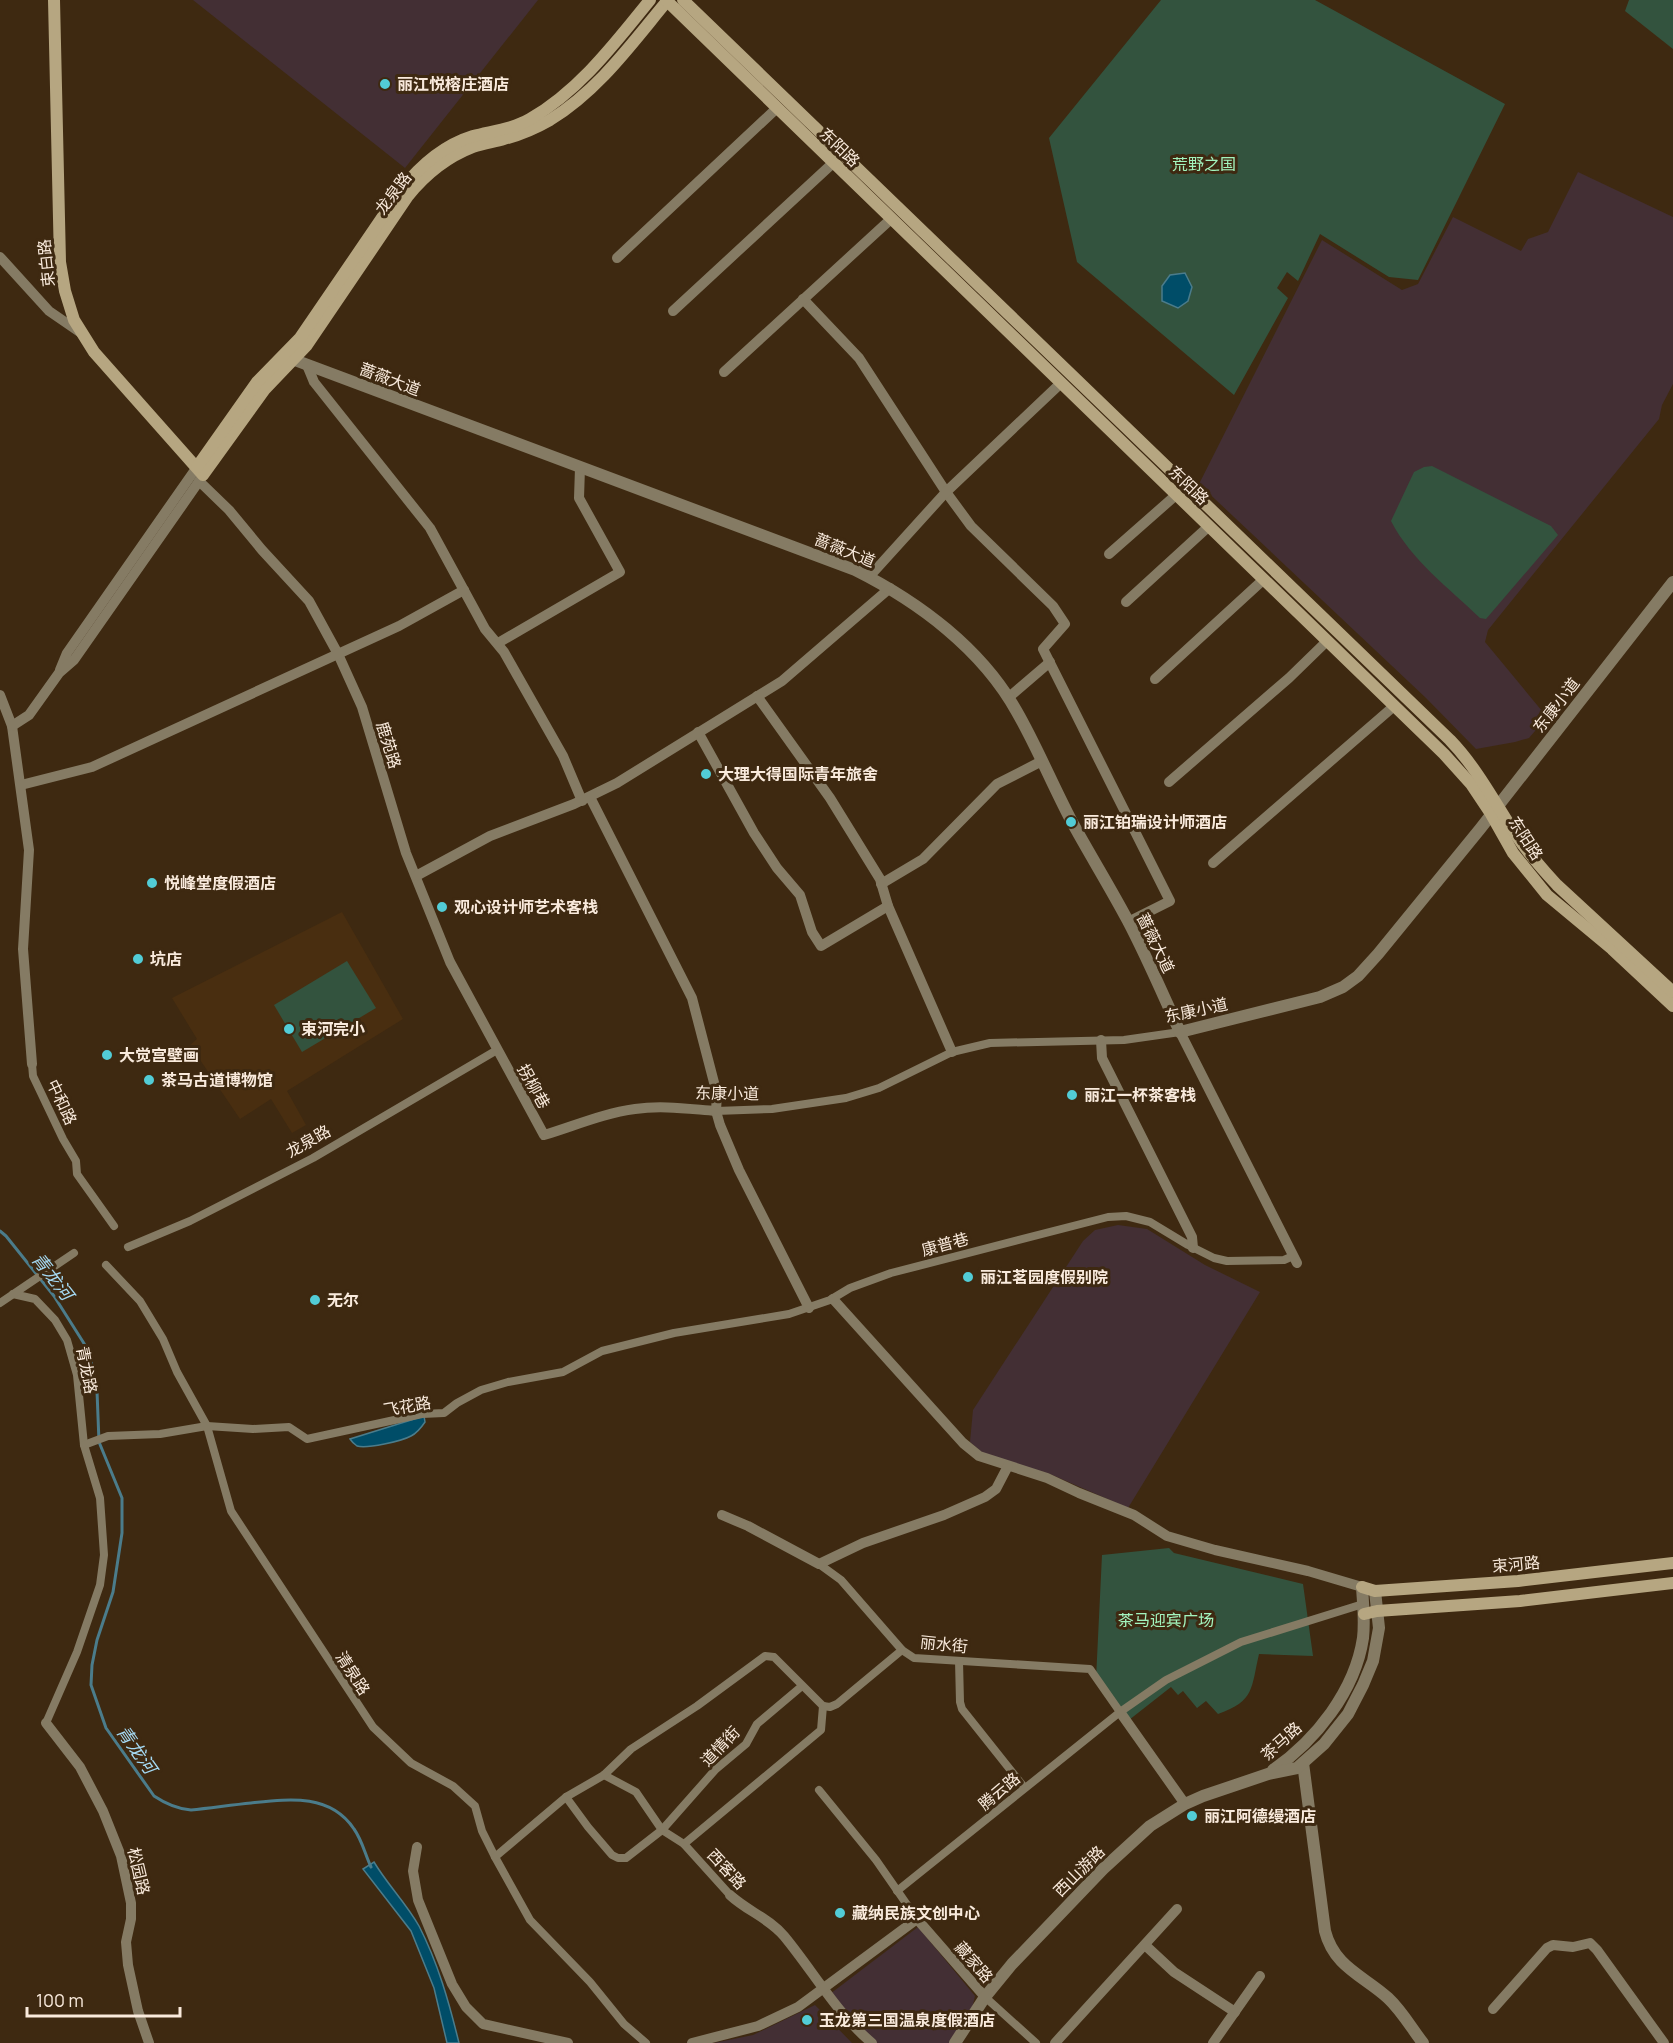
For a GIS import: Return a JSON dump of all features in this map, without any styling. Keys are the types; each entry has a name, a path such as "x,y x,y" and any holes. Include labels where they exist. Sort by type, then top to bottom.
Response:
{"main road":[{"name":"束白路","path":"54,0 60,262 69,305 81,333 103,363 200,474"},
{"name":"龙泉路","path":"200,474 288,358 400,190 418,170 435,156 469,137 513,126 528,120 549,106 602,59 650,0"},
{"name":"龙泉路","path":"288,358 307,345 408,196 425,177 441,164 473,146 527,131 565,110 612,68 667,0"},
{"name":"东阳路","path":"667,0 1458,769 1557,885 1673,992"},
{"name":"东阳路","path":"684,0 1450,740 1473,768 1495,810 1513,853 1547,895 1673,1006"},
{"name":"束河路","path":"1362,1587 1375,1591 1518,1581 1673,1563"},
{"path":"1364,1609 1377,1611 1520,1601 1673,1583"}],"street":[{"path":"617,258 777,108"},
{"path":"673,311 833,163"},
{"path":"724,372 891,219"},
{"path":"0,257 49,311 81,333"},
{"path":"803,299 859,358 946,492 971,526 1053,606 1065,624 1043,649 1170,901 1128,922"},
{"name":"蔷薇大道","path":"288,358 868,577 890,588 930,616 985,668 1008,698 1071,820 1128,922 1180,1032"},
{"path":"307,365 314,382 430,528 486,629 504,652 563,756 692,998 717,1094 716,1111 739,1170 809,1308"},
{"path":"868,577 946,492 1060,383"},
{"path":"498,644 620,572 579,498 580,468"},
{"path":"12,726 29,714 59,673 67,653 200,474"},
{"name":"鹿苑路","path":"200,474 309,601 338,654 362,707 406,853 450,962 497,1050"},
{"path":"1109,554 1176,495"},
{"path":"1126,602 1208,527"},
{"path":"1155,679 1263,580"},
{"name":"东康小道","path":"544,1135 635,1109 667,1107 716,1111 772,1109 846,1098 879,1088 952,1052 978,1045 1003,1041 1124,1040 1180,1032 1320,998 1351,981 1378,954 1495,810 1673,582"},
{"path":"416,876 490,836 586,799 617,783 782,681 890,588"},
{"path":"21,785 92,767 399,626 464,590"},
{"path":"1169,782 1289,678 1326,642"},
{"path":"1008,698 1050,662"},
{"name":"中和路","path":"0,695 12,726 29,850 23,949 33,1076 76,1161 77,1174 114,1226"},
{"path":"757,696 830,798 881,884 888,906 952,1052"},
{"path":"1213,863 1393,707"},
{"path":"698,732 754,833 777,868 800,894 812,932 821,946 888,906"},
{"path":"881,884 923,859 996,784 1042,761"},
{"path":"1180,1032 1295,1260"},
{"path":"1101,1040 1102,1058 1192,1237 1193,1248"},
{"name":"拐柳巷","path":"497,1050 544,1135"},
{"name":"龙泉路","path":"128,1247 190,1221 303,1163 497,1050"},
{"name":"康普巷","path":"602,1351 674,1333 789,1314 833,1299 850,1288 891,1272 1108,1217 1126,1216 1150,1222 1193,1248 1214,1258 1227,1261 1295,1260"},
{"path":"0,1303 74,1253"},
{"name":"清泉路","path":"106,1265 140,1300 164,1339 177,1372 207,1426 231,1511 373,1727 411,1763 453,1786 475,1806 482,1831 530,1920 590,1982 624,2024 646,2043"},
{"name":"青龙路","path":"16,1292 35,1299 55,1320 67,1340 77,1375 88,1444 100,1498 104,1555 94,1608 46,1723"},
{"path":"833,1299 963,1443 980,1456 1047,1478 1134,1515 1167,1536 1215,1550 1308,1571 1362,1587"},
{"name":"飞花路","path":"88,1444 108,1436 160,1434 207,1426 253,1429 290,1427 307,1439 422,1414 444,1413 481,1390 508,1382 563,1372 602,1351"},
{"path":"819,1564 863,1544 944,1515 985,1497 996,1489 1008,1466"},
{"name":"丽水街","path":"722,1515 748,1526 819,1564 841,1580 902,1650 914,1658 1090,1670 1120,1712"},
{"name":"茶马路","path":"1268,1774 1285,1762 1313,1734 1343,1694 1359,1657 1363,1638 1362,1587"},
{"name":"茶马路","path":"1268,1774 1297,1768 1303,1763 1336,1731 1363,1685 1373,1661 1377,1640 1375,1591"},
{"name":"腾云路","path":"897,1891 1024,1787 1120,1712 1166,1680 1241,1642 1364,1609"},
{"path":"495,1857 566,1797 604,1774 631,1749 697,1706 765,1656 774,1657 824,1706 830,1707 837,1704 902,1650"},
{"path":"960,1661 962,1709 1024,1787"},
{"name":"道情街","path":"566,1797 588,1827 615,1857 622,1859 630,1856 662,1830 715,1770 746,1744 757,1724 802,1686"},
{"path":"684,1844 821,1731 824,1706"},
{"path":"1120,1712 1185,1804"},
{"name":"松园路","path":"46,1723 80,1767 103,1811 121,1856 131,1903 131,1919 126,1942 128,1965 138,2011 149,2043"},
{"path":"1303,1763 1325,1931 1330,1946 1342,1963 1389,1998 1423,2043"},
{"name":"西客路","path":"604,1774 636,1792 662,1830 684,1844 742,1906 759,1914 776,1927 824,1989 872,2043"},
{"name":"西山游路","path":"956,2043 986,1997 1012,1964 1103,1869 1150,1826 1185,1804 1268,1774"},
{"path":"692,2043 771,2021 798,2007 917,1919 876,1860 819,1790"},
{"path":"417,1847 413,1871 418,1900 452,1984 466,2007 483,2024 568,2043"},
{"path":"1054,2043 1177,1909"},
{"name":"藏家路","path":"917,1919 986,1997"},
{"path":"1493,2009 1547,1948 1553,1945 1573,1947 1590,1943 1664,2043"},
{"path":"1144,1945 1174,1972 1235,2012"},
{"path":"1213,2043 1260,1976"},
{"path":"986,1997 1036,2043"}],"shaded area":[{"name":"丽江悦榕庄酒店","path":"193,0 538,0 405,168"},
{"path":"1578,172 1673,217 1673,384 1662,405 1659,419 1488,630 1485,642 1547,717 1529,738 1476,749 1426,698 1199,484 1322,240 1402,290 1418,284 1453,217 1521,251 1528,239 1548,232"},
{"name":"束河完小","path":"342,912 403,1019 287,1091 306,1125 292,1133 271,1099 240,1119 190,1045 197,1039 172,998"},
{"path":"1118,1225 1147,1229 1205,1265 1260,1292 1128,1508 1050,1474 986,1456 970,1442 973,1410 1083,1241 1095,1230"},
{"path":"918,1927 975,1996 970,2017 951,2043 866,2043 830,1994"},
{"name":"玉龙第三国温泉度假酒店","path":"815,2005 852,2043 714,2043 753,2035"}],"green space":[{"name":"荒野之国","path":"1161,0 1315,0 1505,104 1418,280 1389,277 1320,234 1298,281 1287,272 1277,288 1288,298 1234,395 1077,262 1049,138"},
{"path":"1629,0 1673,0 1673,49 1625,11"},
{"path":"1432,466 1551,526 1558,535 1486,619 1480,618 1420,561 1391,521 1414,472"},
{"path":"347,961 376,1008 302,1052 274,1005"},
{"name":"茶马迎宾广场","path":"1169,1548 1174,1553 1303,1584 1313,1656 1259,1654 1252,1684 1245,1698 1239,1704 1218,1714 1206,1701 1197,1708 1183,1691 1178,1695 1171,1687 1129,1720 1096,1679 1102,1555"}],"water":[{"path":"1185,273 1192,287 1188,301 1178,308 1162,301 1162,286 1170,275"},
{"path":"424,1416 425,1422 419,1430 400,1440 362,1447 357,1446 350,1439"},
{"path":"374,1862 414,1918 426,1940 442,1983 459,2043 447,2043 434,1988 411,1931 363,1869"}],"waterway":[{"name":"青龙河","path":"0,1231 54,1296 85,1345 97,1391 99,1442 122,1498 122,1533 113,1592 97,1640 92,1665 91,1685 106,1728 154,1796 163,1801 191,1810 279,1800 321,1804 344,1817 354,1829 371,1867"}],"place":[{"name":"丽江悦榕庄酒店","path":"385,84"},
{"name":"大理大得国际青年旅舍","path":"706,774"},
{"name":"丽江铂瑞设计师酒店","path":"1071,822"},
{"name":"悦峰堂度假酒店","path":"152,883"},
{"name":"观心设计师艺术客栈","path":"442,907"},
{"name":"坑店","path":"138,959"},
{"name":"束河完小","path":"289,1029"},
{"name":"大觉宫壁画","path":"107,1055"},
{"name":"茶马古道博物馆","path":"149,1080"},
{"name":"丽江一杯茶客栈","path":"1072,1095"},
{"name":"丽江茗园度假别院","path":"968,1277"},
{"name":"无尔","path":"315,1300"},
{"name":"丽江阿德缦酒店","path":"1192,1816"},
{"name":"藏纳民族文创中心","path":"840,1913"},
{"name":"玉龙第三国温泉度假酒店","path":"807,2020"}]}
